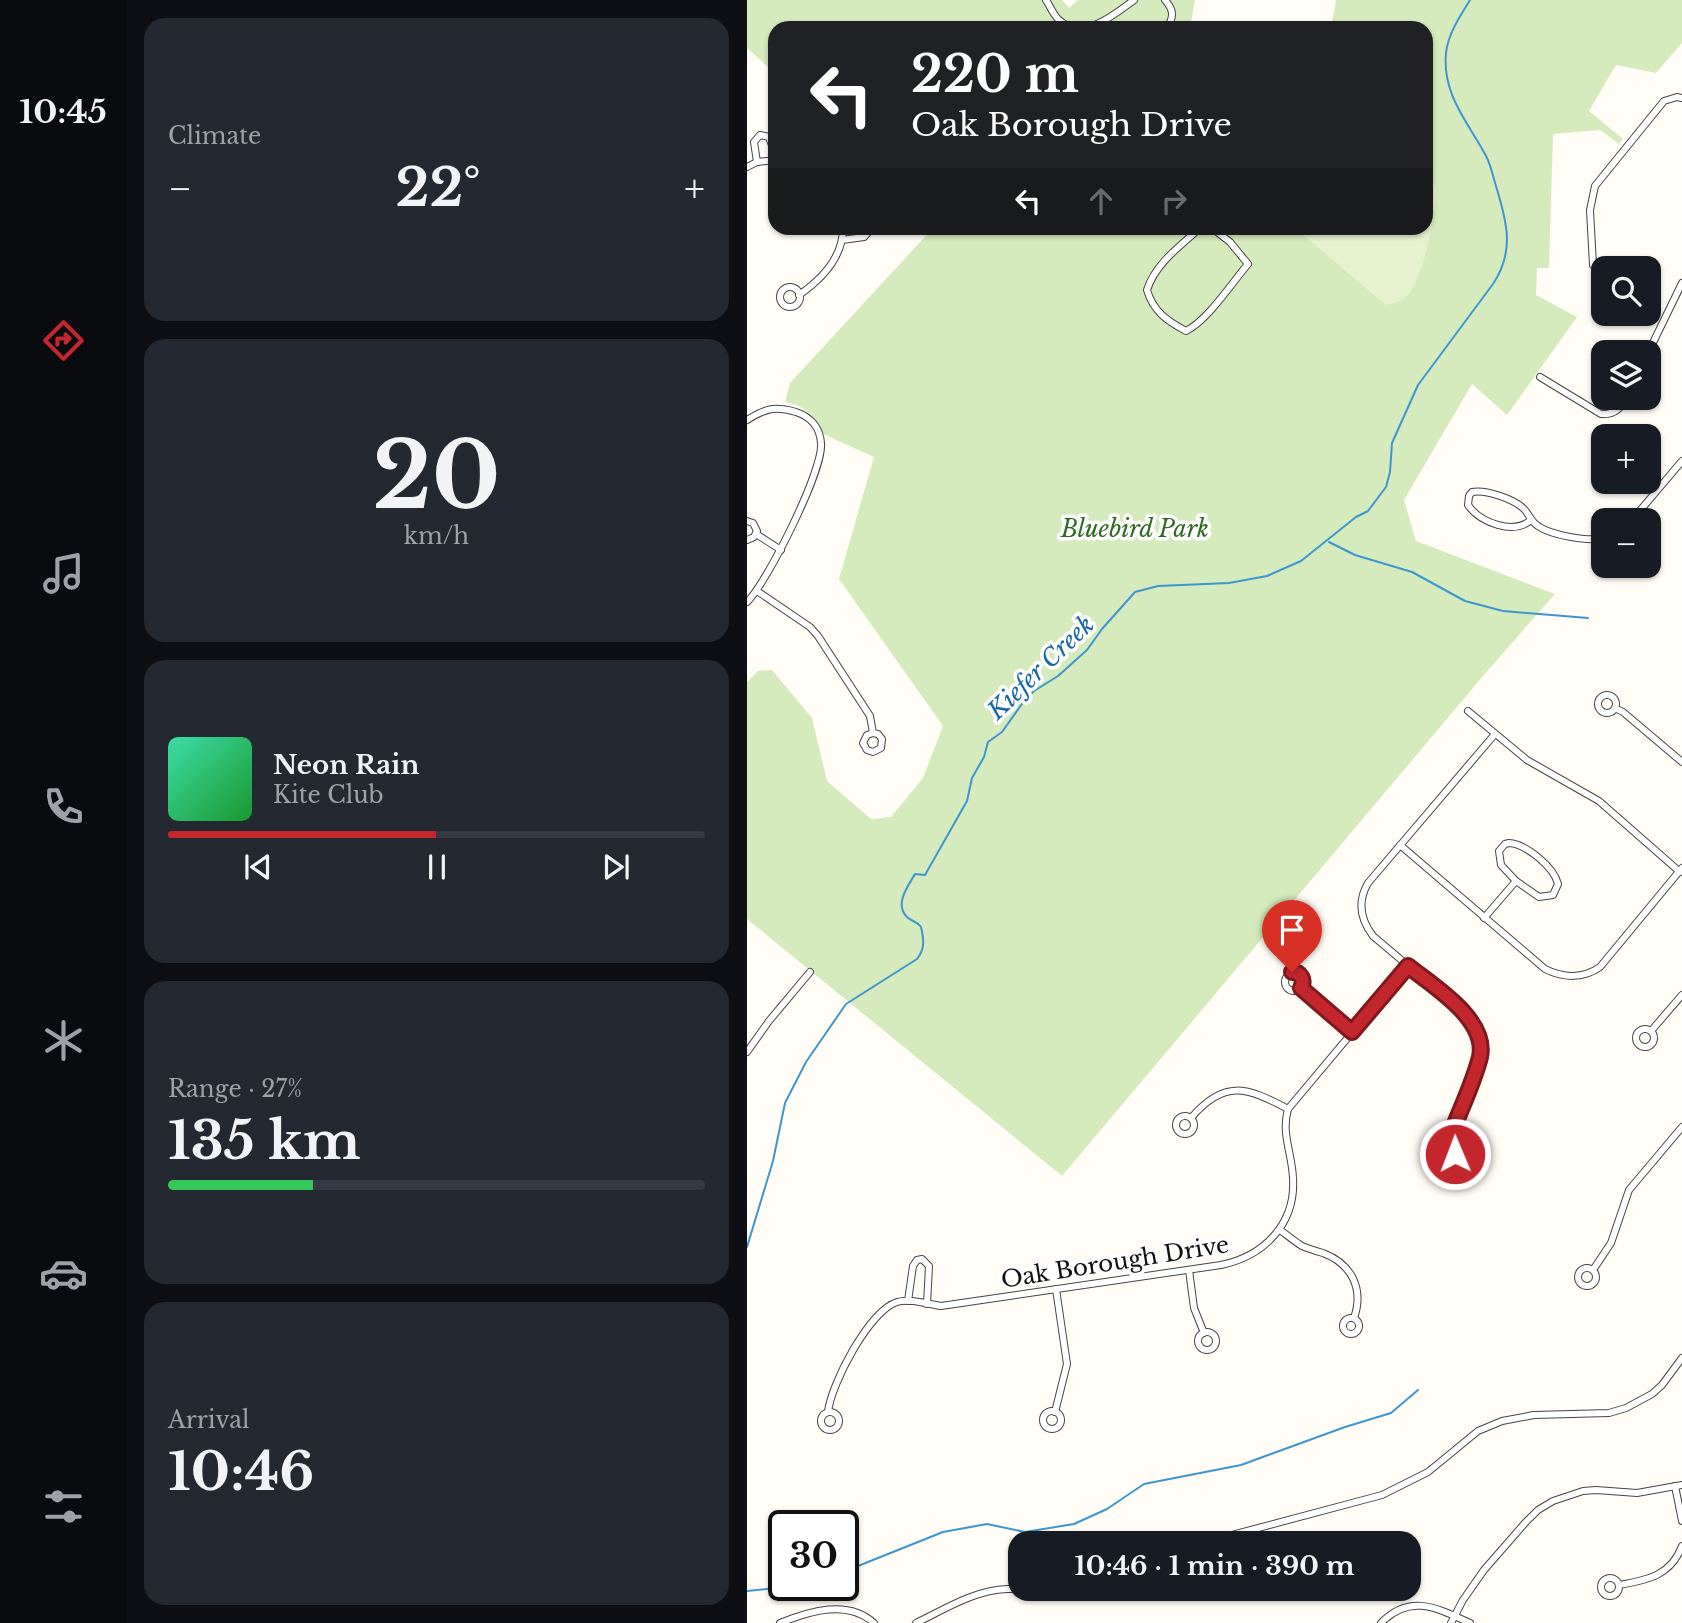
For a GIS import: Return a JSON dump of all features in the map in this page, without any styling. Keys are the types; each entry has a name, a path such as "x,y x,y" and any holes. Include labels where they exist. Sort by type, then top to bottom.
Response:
{"street":[{"path":"1046,0 1061,21"},
{"path":"1103,21 1134,0"},
{"path":"1165,0 1173,13 1171,21"},
{"path":"1593,256 1590,210 1596,186 1664,101 1682,98"},
{"path":"757,162 754,142 760,135 768,136"},
{"path":"747,167 768,161"},
{"path":"799,295 814,285 829,268 842,235"},
{"path":"842,240 866,235"},
{"path":"1193,235 1162,264 1147,289 1156,309 1174,325 1186,331 1209,310 1247,264 1221,235"},
{"path":"1654,340 1682,283"},
{"path":"1540,377 1591,408"},
{"path":"747,420 764,409 779,407 805,415 813,422 819,434 821,454 781,550 747,602"},
{"path":"1594,410 1607,415 1619,410"},
{"path":"1642,508 1681,464"},
{"path":"1531,520 1523,526 1511,528 1479,516 1468,505 1469,496 1479,490 1517,504 1540,527 1575,538 1591,540"},
{"path":"747,521 755,526 756,534"},
{"path":"756,534 781,550"},
{"path":"747,540 756,534"},
{"path":"757,590 810,627 818,636 870,716 872,733"},
{"path":"1615,708 1682,762"},
{"path":"1400,845 1545,969 1564,976 1585,975 1600,967 1681,871 1599,801 1537,767 1468,711"},
{"path":"872,733 878,734 883,742 881,748 873,752 865,748 863,743 867,735 872,733"},
{"path":"1454,1137 1453,1129 1480,1055 1478,1033 1463,1012 1373,936 1365,926 1361,901 1368,883 1495,734"},
{"path":"1509,843 1523,846 1555,875 1558,884 1555,893 1544,898 1536,896 1516,881 1498,861 1499,851 1509,843"},
{"path":"1484,918 1516,881"},
{"path":"1191,1118 1201,1105 1215,1095 1233,1090 1260,1094 1288,1109 1408,966"},
{"path":"747,1052 810,972"},
{"path":"1301,988 1352,1032"},
{"path":"1651,1031 1682,995"},
{"name":"Oak Borough Drive","path":"908,1301 941,1306 1237,1262 1261,1250 1280,1230 1289,1210 1293,1177 1284,1127 1288,1109"},
{"path":"1593,1270 1611,1243 1629,1189 1682,1126"},
{"path":"1280,1230 1301,1245 1333,1258 1348,1270 1357,1288 1358,1306 1354,1318"},
{"path":"827,1412 829,1399 844,1364 876,1318 889,1306 908,1301 913,1266 917,1260 922,1259 929,1266 927,1304"},
{"path":"1189,1270 1194,1308 1204,1333"},
{"path":"1055,1412 1067,1364 1056,1289"},
{"path":"1247,1531 1382,1495 1428,1472 1479,1431 1502,1420 1534,1415 1602,1414 1626,1408 1652,1394 1682,1358"},
{"path":"1453,1619 1484,1570 1538,1510 1553,1501 1583,1491 1637,1493 1678,1485 1682,1521"},
{"path":"1619,1585 1662,1574 1675,1561 1682,1546"},
{"path":"916,1623 967,1598 1008,1589"},
{"path":"1381,1623 1390,1614 1411,1606 1425,1605 1453,1619 1470,1623"},
{"path":"780,1623 826,1610 845,1609 864,1614 874,1623"}],"green space":[{"path":"747,0 1062,0 1069,8 1078,0 1195,0 1191,21 768,21 768,67 747,48"},
{"name":"Bluebird Park","path":"1336,0 1682,0 1682,43 1656,73 1616,65 1589,111 1623,139 1619,144 1600,130 1553,134 1549,268 1537,268 1536,295 1577,317 1507,415 1472,384 1404,500 1416,541 1555,594 1062,1176 747,919 747,682 758,671 772,670 812,718 827,781 871,819 891,817 923,778 943,726 839,579 874,457 823,434 810,414 797,405 785,402 790,383 927,235 1433,235 1433,21 1332,21"},
{"path":"1433,183 1436,187 1433,217"},
{"path":"1303,235 1429,235 1412,289 1402,300 1386,305"}],"waterway":[{"name":"Kiefer Creek","path":"747,1247 773,1161 785,1103 806,1062 846,1004 917,959 923,948 921,927 903,912 903,895 915,874 925,875 967,801 972,778 984,757 988,742 1002,732 1034,691 1058,676 1087,650 1135,592 1158,586 1229,583 1267,576 1301,561 1356,517 1368,511 1386,487 1392,443 1418,385 1493,284 1500,272 1507,248 1506,224 1491,167 1458,107 1448,82 1446,53 1449,39 1470,0"},
{"path":"1329,542 1355,555 1412,572 1465,601 1503,611 1588,618"},
{"path":"859,1566 943,1532 987,1524 1025,1532 1074,1524 1107,1509 1144,1484 1241,1465 1391,1413 1418,1390"},
{"path":"747,1591 768,1589"}],"route":[{"path":"1292,972 1302,977 1301,988 1352,1032 1408,966 1473,1023 1478,1033 1480,1055 1453,1129 1454,1137 1448,1143 1450,1152 1455,1154"}]}
